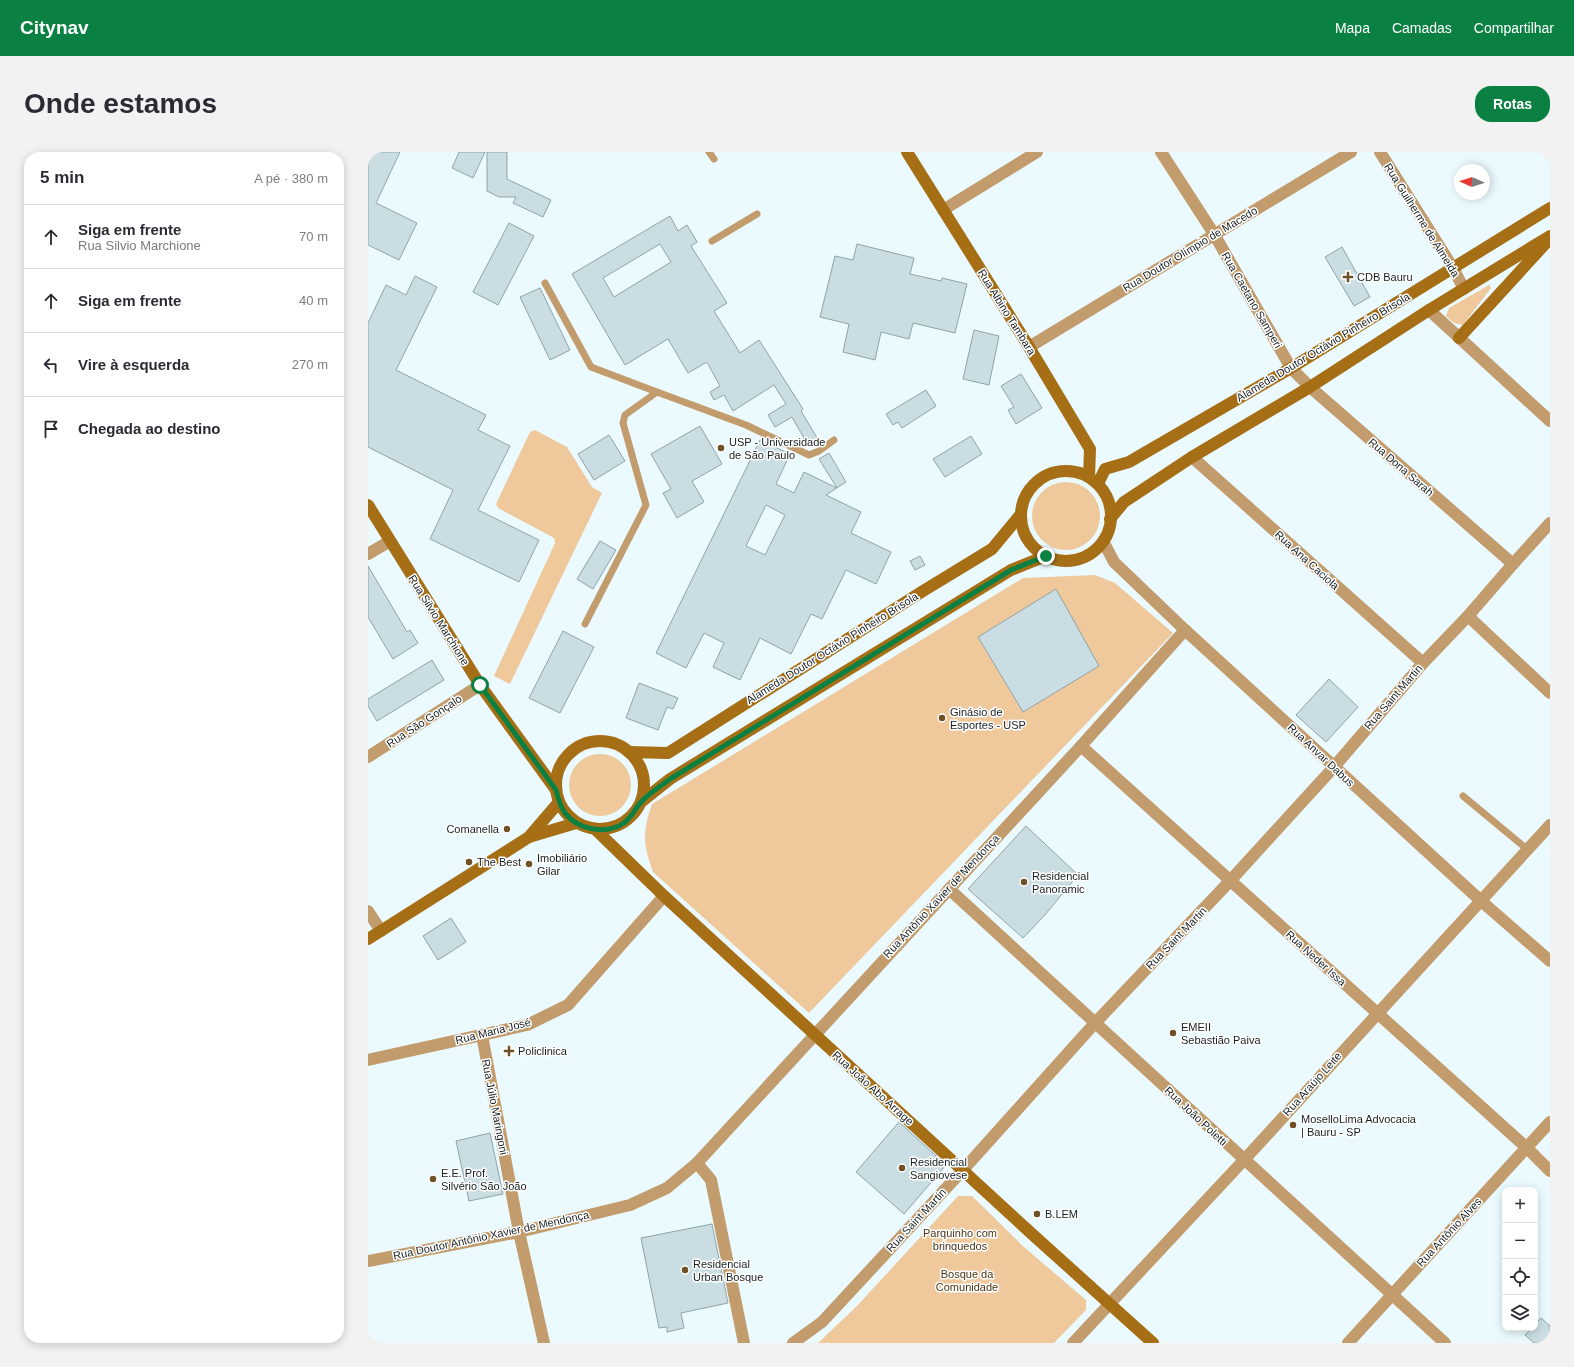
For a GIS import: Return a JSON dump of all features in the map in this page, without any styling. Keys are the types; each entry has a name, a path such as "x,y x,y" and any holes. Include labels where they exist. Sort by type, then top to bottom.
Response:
{"street":[{"name":"Rua Albino Tambara","path":"907,152 1029,347 1090,449 1093,480"},
{"path":"943,210 1037,152"},
{"name":"Rua Caetano Samperi","path":"1160,152 1214,234 1291,368"},
{"name":"Rua Doutor Olímpio de Macedo","path":"1029,347 1350,152"},
{"name":"Rua Guilherme de Almeida","path":"1380,152 1464,289"},
{"name":"Alameda Doutor Octávio Pinheiro Brisola","path":"1046,556 1038,551 1029,541 1023,528 1021,514 1024,499 1032,486 1044,476 1059,471 1074,471 1093,480 1105,469 1129,462 1291,368 1550,208"},
{"path":"1046,556 1060,560 1079,558 1096,548 1103,541 1110,519 1124,502 1192,457 1310,387 1429,310 1550,237"},
{"path":"1459,338 1550,237"},
{"path":"1429,310 1550,421"},
{"name":"Rua Dona Sarah","path":"1291,368 1310,387 1512,564"},
{"name":"Rua Ana Caciola","path":"1192,457 1423,663"},
{"path":"1093,480 1105,494 1109,506 1110,519"},
{"name":"Rua Silvio Marchione","path":"368,505 480,685 556,790"},
{"name":"Alameda Doutor Octávio Pinheiro Brisola","path":"629,752 668,753 923,591 992,549 1021,514"},
{"name":"Rua Saint Martin","path":"793,1343 822,1322 963,1170 1095,1023 1230,881 1334,767 1423,663 1468,616 1512,564 1550,523"},
{"path":"368,554 390,541"},
{"name":"Rua Anvar Dabus","path":"1103,541 1114,562 1185,630 1480,900 1550,961"},
{"name":"Alameda Doutor Octávio Pinheiro Brisola","path":"641,802 670,779 1004,574 1046,556"},
{"path":"1468,616 1550,693"},
{"name":"Rua Antônio Xavier de Mendonça","path":"698,1163 814,1034 1081,746 1185,630"},
{"name":"Rua São Gonçalo","path":"368,757 480,685"},
{"name":"Alameda Doutor Octávio Pinheiro Brisola","path":"602,741 616,744 629,752 638,763 643,776 644,789 641,802 634,814 623,823 610,829 596,830 576,823 566,814 559,802 556,790 557,775 563,761 573,750 587,743 602,741"},
{"name":"Rua Neder Issa","path":"1081,746 1377,1012 1527,1148 1550,1171"},
{"path":"529,837 559,802"},
{"path":"368,939 529,837 576,823"},
{"name":"Rua Araújo Leite","path":"1073,1343 1244,1160 1377,1012 1550,825"},
{"name":"Rua João Abo Arrage","path":"596,830 664,896 1153,1343"},
{"name":"Rua João Poletti","path":"948,889 1445,1343"},
{"name":"Rua Maria José","path":"368,1060 527,1025 568,1005 664,896"},
{"path":"368,911 381,931"},
{"name":"Rua Júlio Maringoni","path":"482,1035 520,1232 544,1343"},
{"name":"Rua Antônio Alves","path":"1348,1343 1550,1122"},
{"path":"698,1163 711,1180 744,1343"},
{"name":"Rua Doutor Antônio Xavier de Mendonça","path":"368,1260 520,1232 630,1205 667,1188 698,1163"}],"lane":[{"path":"710,152 714,159"},
{"path":"712,241 757,214"},
{"path":"545,283 591,367 746,425 809,454 819,451 834,440"},
{"path":"585,624 646,505 623,423 625,415 657,392"},
{"path":"1463,796 1527,849"}],"green space":[{"path":"1489,285 1491,288 1463,325 1454,323 1446,316 1449,308"},
{"path":"535,430 567,447 592,487 602,493 510,684 494,676 555,543 554,538 498,508 496,504 530,432"},
{"path":"1059,482 1073,482 1085,487 1095,497 1100,509 1100,523 1095,535 1085,545 1073,550 1059,550 1047,545 1037,535 1032,523 1032,509 1037,497 1047,487"},
{"name":"Ginásio de Esportes - USP","path":"1095,575 1115,583 1173,633 809,1013 653,872 647,853 645,838 645,831 652,804 1023,578"},
{"path":"594,754 606,754 622,763 629,773 631,785 629,797 622,807 606,816 594,816 583,811 574,802 569,791 569,779 574,768 583,759"},
{"name":"Bosque da Comunidade","path":"958,1196 972,1196 1024,1247 1086,1300 1086,1310 1054,1343 818,1343 857,1306"}],"building":[{"path":"368,152 400,152 376,203 417,223 399,260 368,245"},
{"path":"459,152 485,152 473,178 452,168"},
{"path":"487,152 507,152 507,179 551,200 543,217 513,203 516,197 499,197 487,191"},
{"path":"670,216 678,231 687,225 697,242 691,246 727,303 714,311 740,353 759,340 803,409 801,411 819,441 809,447 792,417 775,427 768,415 786,404 774,385 733,411 724,395 714,400 710,392 720,386 707,362 688,373 668,339 625,365 572,274","holes":["660,244 671,262 614,297 603,278"]},
{"path":"509,223 534,236 498,305 473,292"},
{"path":"857,244 914,258 910,274 941,281 942,278 967,284 955,333 913,323 909,339 881,332 875,360 843,352 849,324 820,317 835,256 853,260"},
{"name":"CDB Bauru","path":"1342,247 1370,297 1354,306 1325,257"},
{"path":"415,276 437,287 396,370 486,415 478,430 510,446 478,510 539,540 519,582 430,539 453,490 368,447 368,323 386,285 406,295"},
{"path":"540,288 570,350 550,360 520,297"},
{"path":"974,330 999,336 989,385 963,379"},
{"path":"1021,374 1042,408 1016,424 1008,410 1014,407 1001,386"},
{"path":"926,390 936,406 902,428 898,422 893,425 886,414"},
{"path":"700,426 722,464 692,481 704,502 677,518 663,493 671,489 651,454"},
{"path":"609,435 625,461 594,480 578,454"},
{"path":"971,436 982,454 945,477 933,459"},
{"path":"760,440 790,454 776,484 794,493 804,472 837,488 826,495 861,512 851,533 891,552 876,584 846,570 822,619 811,614 791,654 760,638 740,680 713,667 724,643 704,633 686,668 656,653","holes":["766,505 785,515 765,555 746,546"]},
{"path":"829,453 846,482 837,488 819,459"},
{"path":"600,541 616,550 593,589 577,579"},
{"path":"920,556 925,565 915,570 910,561"},
{"path":"368,566 407,632 410,630 418,643 393,659 368,617"},
{"path":"1056,589 1099,666 1023,712 978,637"},
{"path":"563,631 594,647 560,713 529,698"},
{"path":"432,660 444,680 377,721 368,706 368,699"},
{"path":"1329,679 1358,707 1326,742 1296,715"},
{"path":"639,683 678,698 673,709 667,707 658,730 626,718"},
{"name":"Residencial Panoramic","path":"1026,826 1078,875 1044,916 1023,938 968,889"},
{"path":"451,918 466,942 438,960 423,936"},
{"name":"Residencial Sangiovese","path":"899,1122 946,1165 904,1214 856,1172"},
{"path":"490,1133 503,1194 469,1201 456,1141"},
{"name":"Residencial Urban Bosque","path":"712,1224 728,1303 681,1313 684,1328 667,1332 667,1327 659,1328 641,1238"},
{"path":"1541,1318 1550,1326 1550,1343 1534,1343 1525,1335 1529,1331 1538,1331 1538,1321"}],"place":[{"name":"CDB Bauru","path":"1348,277"},
{"name":"USP - Universidade de São Paulo","path":"721,448"},
{"name":"Ginásio de Esportes - USP","path":"942,718"},
{"name":"Comanella","path":"507,829"},
{"name":"The Best","path":"469,862"},
{"name":"Imobiliário Gilar","path":"529,864"},
{"name":"Residencial Panoramic","path":"1024,882"},
{"name":"EMEII Sebastião Paiva","path":"1173,1033"},
{"name":"Policlinica","path":"509,1051"},
{"name":"MoselloLima Advocacia | Bauru - SP","path":"1293,1125"},
{"name":"Residencial Sangiovese","path":"902,1168"},
{"name":"E.E. Prof. Silvério São João","path":"433,1179"},
{"name":"B.LEM","path":"1037,1214"},
{"name":"Residencial Urban Bosque","path":"685,1270"}],"route":[{"path":"480,685 556,790 559,802 566,814 576,823 585,827 596,830 610,829 623,823 634,814 641,802 670,779 1011,570 1046,556"}],"park label":[{"name":"Parquinho com brinquedos","path":"960,1239"}]}
